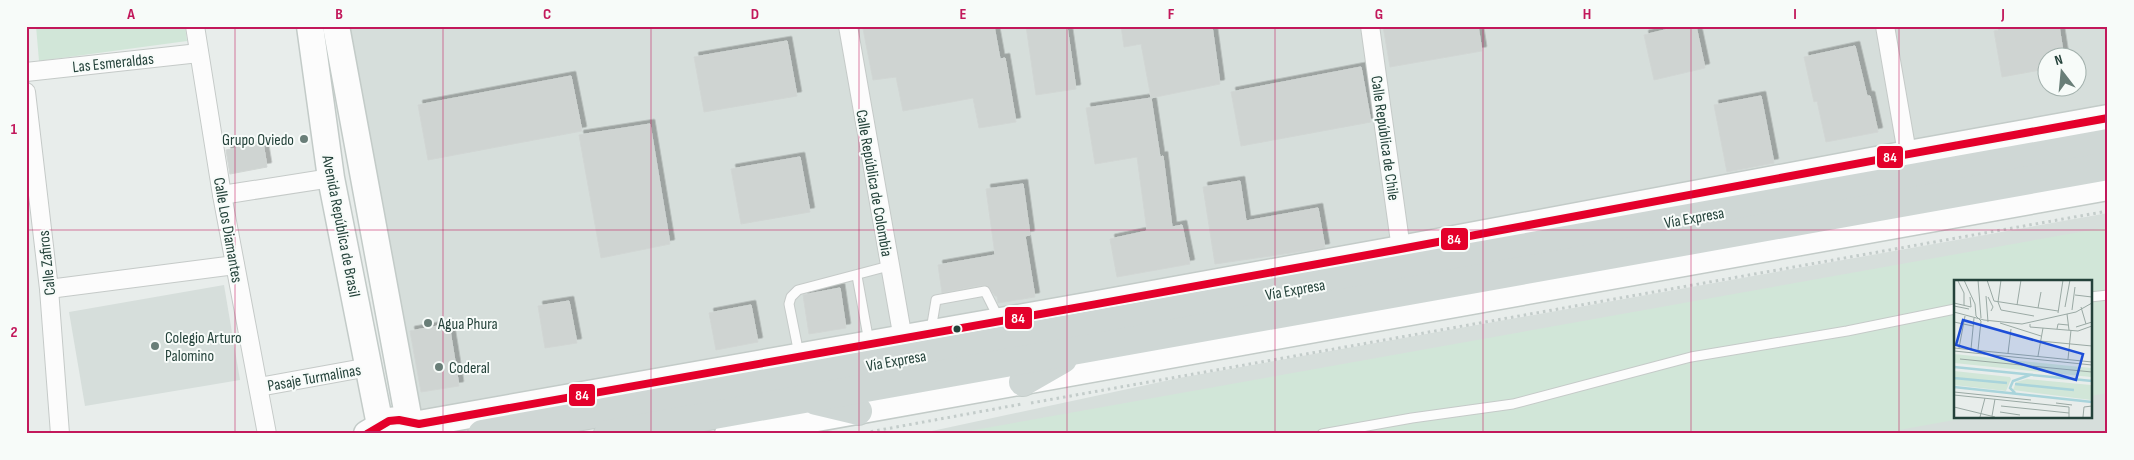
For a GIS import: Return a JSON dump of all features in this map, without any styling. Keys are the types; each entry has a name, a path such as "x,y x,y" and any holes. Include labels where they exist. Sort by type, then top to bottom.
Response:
{"main road":[{"name":"Avenida República de Brasil","path":"310,26 331,178 369,367 372,432"},
{"name":"Avenida República de Brasil","path":"336,26 358,146 420,426"},
{"name":"Vía Expresa","path":"858,348 1402,249 1907,153 2108,118"},
{"name":"Vía Expresa","path":"1073,340 2108,143"},
{"path":"328,151 358,146"},
{"name":"Vía Expresa","path":"372,432 399,420 420,426 802,378 1073,340 2108,166"},
{"path":"728,434 858,423 1023,382 2108,186"},
{"path":"1006,321 1073,340"},
{"path":"1023,382 1073,340"},
{"path":"858,348 802,378 858,423"},
{"name":"Vía Expresa","path":"482,434 802,378"},
{"name":"Vía Expresa","path":"608,434 802,378"}],"street":[{"name":"Calle Los Diamantes","path":"195,26 222,195 267,434"},
{"name":"Calle República de Colombia","path":"848,26 903,339"},
{"name":"Calle República de Chile","path":"1370,26 1402,249"},
{"path":"1885,26 1907,153"},
{"name":"Las Esmeraldas","path":"26,72 199,53"},
{"name":"Calle Zafiros","path":"26,92 49,289 60,434"},
{"path":"222,195 331,178"},
{"path":"49,289 235,265"},
{"name":"Pasaje Turmalinas","path":"259,387 369,367"}],"lane":[{"path":"802,378 789,304 791,297 798,290 857,276 889,266"},
{"path":"857,276 858,348"},
{"path":"2092,297 2108,295"},
{"path":"1322,434 1412,418 1513,404 1691,357 1847,331 1954,310"}],"path":[{"path":"858,423 2108,211"}],"shaded area":[{"path":"331,26 2108,26 2108,137 456,434 403,434"},
{"path":"2108,213 2108,434 918,434 1179,378"},
{"name":"Colegio Arturo Palomino","path":"224,285 240,380 85,406 69,312"}],"green space":[{"path":"36,26 185,26 187,41 39,61"},
{"path":"2108,227 2108,393 2092,396 2092,280 1954,280 1954,418 1965,418 1877,434 952,434"}],"building":[{"path":"880,26 994,26 1000,59 1005,58 1016,122 979,128 973,98 903,111 896,77 873,80 863,29"},
{"path":"1026,26 1067,26 1076,89 1036,95"},
{"path":"1121,26 1212,26 1220,84 1151,98 1141,44 1124,47"},
{"path":"1383,26 1478,26 1482,51 1390,67"},
{"path":"1681,26 1696,26 1705,68 1654,80 1644,35"},
{"path":"2019,26 2059,26 2062,48 2036,48 2036,71 2002,77 1994,31"},
{"path":"787,41 797,96 704,112 694,57"},
{"path":"1855,46 1867,96 1870,96 1878,132 1826,142 1817,101 1814,102 1804,57"},
{"path":"1361,67 1371,122 1241,146 1231,92"},
{"path":"571,76 582,131 428,160 418,105"},
{"path":"1761,96 1774,163 1727,172 1714,105"},
{"path":"1151,98 1160,157 1163,156 1172,227 1182,225 1190,264 1117,277 1110,239 1147,231 1137,157 1095,164 1086,108"},
{"path":"650,124 670,244 601,258 579,135"},
{"path":"263,143 267,167 230,174 226,150"},
{"path":"800,157 810,212 741,224 731,169"},
{"path":"1240,181 1246,221 1318,208 1325,248 1215,264 1203,187"},
{"path":"1023,184 1030,235 1025,236 1035,297 998,303 997,296 988,286 984,285 942,293 938,265 995,255 986,189"},
{"path":"840,288 846,328 809,334 803,295"},
{"path":"569,301 577,343 545,348 538,306"},
{"path":"751,305 758,342 716,350 709,313"},
{"path":"449,324 459,386 421,392 410,331"}],"transit line":[{"name":"84","path":"367,434 389,421 399,420 419,424 1273,272 2108,118"}],"place":[{"name":"Grupo Oviedo","path":"304,139"},
{"name":"Agua Phura","path":"428,323"},
{"name":"Colegio Arturo Palomino","path":"155,346"},
{"name":"Coderal","path":"439,367"}]}
